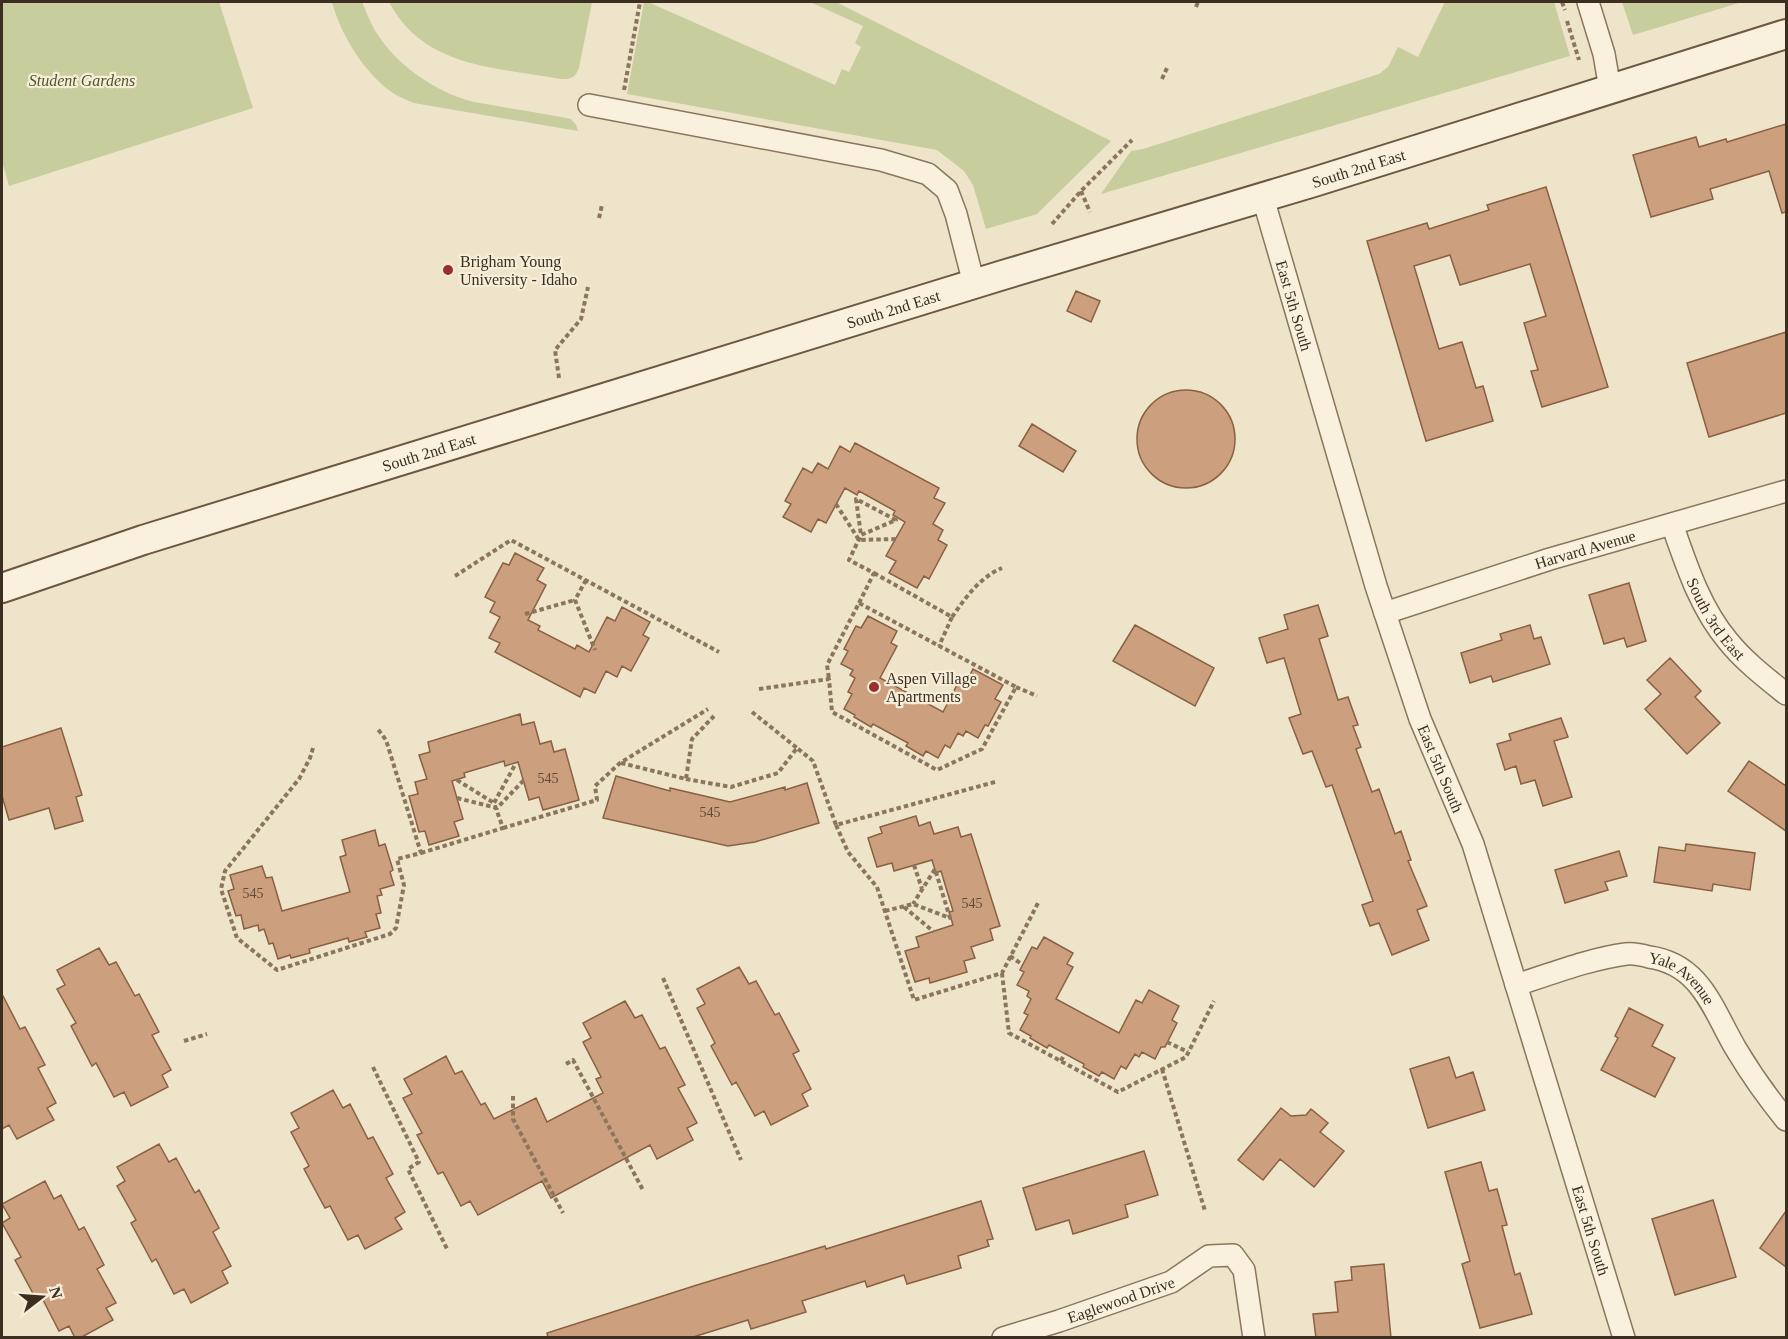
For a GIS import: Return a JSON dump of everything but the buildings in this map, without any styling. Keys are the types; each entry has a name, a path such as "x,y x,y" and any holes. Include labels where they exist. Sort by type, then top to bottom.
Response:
{"main road":[{"name":"South 2nd East","path":"2,588 143,540 974,284 1263,198 1786,34"}],"street":[{"path":"1588,2 1604,54 1610,89"},
{"path":"589,105 881,159 928,174 947,190 956,214 974,284"},
{"name":"East 5th South","path":"1263,198 1385,613 1420,719 1473,844 1624,1338"},
{"name":"Harvard Avenue","path":"1385,613 1550,559 1786,491"},
{"name":"South 3rd East","path":"1672,524 1692,580 1723,634 1754,668 1786,694"},
{"name":"Yale Avenue","path":"1516,985 1598,960 1628,954 1670,961 1683,969 1714,1004 1735,1047 1762,1091 1786,1120"},
{"name":"Eaglewood Drive","path":"1003,1338 1171,1282 1209,1256 1233,1254 1244,1270 1254,1338"}],"path":[{"path":"624,90 640,2"},
{"path":"1196,7 1198,2"},
{"path":"1562,2 1579,60"},
{"path":"1162,79 1167,68"},
{"path":"1052,224 1132,140"},
{"path":"1081,191 1090,212"},
{"path":"599,218 602,205"},
{"path":"558,378 555,350 581,319 588,287"},
{"path":"860,537 896,520 856,499 860,537 849,560 952,617"},
{"path":"836,504 860,537"},
{"path":"860,537 896,538"},
{"path":"455,576 512,540 719,652"},
{"path":"939,646 952,617 969,592 991,573 1002,568"},
{"path":"874,573 827,665 832,712 937,770 982,749 1016,687"},
{"path":"525,614 575,600 586,580"},
{"path":"575,600 595,650"},
{"path":"859,603 1037,696"},
{"path":"759,689 829,679"},
{"path":"313,748 299,779 225,871 221,889 237,938 278,970 390,934 396,928 404,885 397,859 597,800 595,786 620,763 708,709"},
{"path":"752,712 813,761 848,852 877,887 914,1000 1002,973"},
{"path":"686,779 693,739 714,716"},
{"path":"377,728 386,740 421,853"},
{"path":"620,763 731,787 778,773 797,748"},
{"path":"495,805 516,763"},
{"path":"457,780 495,805 503,828"},
{"path":"495,805 524,780"},
{"path":"836,825 995,782"},
{"path":"457,798 495,805"},
{"path":"914,865 922,890"},
{"path":"885,911 913,904 950,918 935,869 913,904"},
{"path":"1038,903 1002,973 1009,1034 1118,1092 1186,1057 1214,1001"},
{"path":"904,906 934,932"},
{"path":"1010,956 1023,965"},
{"path":"663,978 741,1160"},
{"path":"184,1041 207,1034"},
{"path":"1167,1042 1188,1052"},
{"path":"1061,1061 1065,1053"},
{"path":"566,1064 573,1060 643,1190"},
{"path":"374,1067 419,1162 408,1169 447,1249"},
{"path":"1162,1069 1205,1211"},
{"path":"513,1096 513,1119 563,1214"}],"green space":[{"name":"Student Gardens","path":"2,2 219,2 253,108 9,186 2,161"},
{"path":"332,2 362,2 371,23 396,57 418,76 444,91 470,101 571,119 578,131 414,103 398,96 375,77 356,54 336,15"},
{"path":"389,2 592,2 579,68 572,77 561,79 487,67 441,52 421,40 404,24"},
{"path":"644,2 835,85 842,69 849,72 861,47 855,43 863,26 810,2 836,2 1111,141 1037,214 986,229 973,185 964,171 937,150 627,94"},
{"path":"1445,2 1554,2 1570,56 1101,194 1131,151 1379,74 1388,67 1398,47 1418,57"},
{"path":"1622,2 1742,2 1633,35"}],"place":[{"name":"Brigham Young University - Idaho","path":"448,270"},
{"name":"Aspen Village Apartments","path":"874,687"}]}
